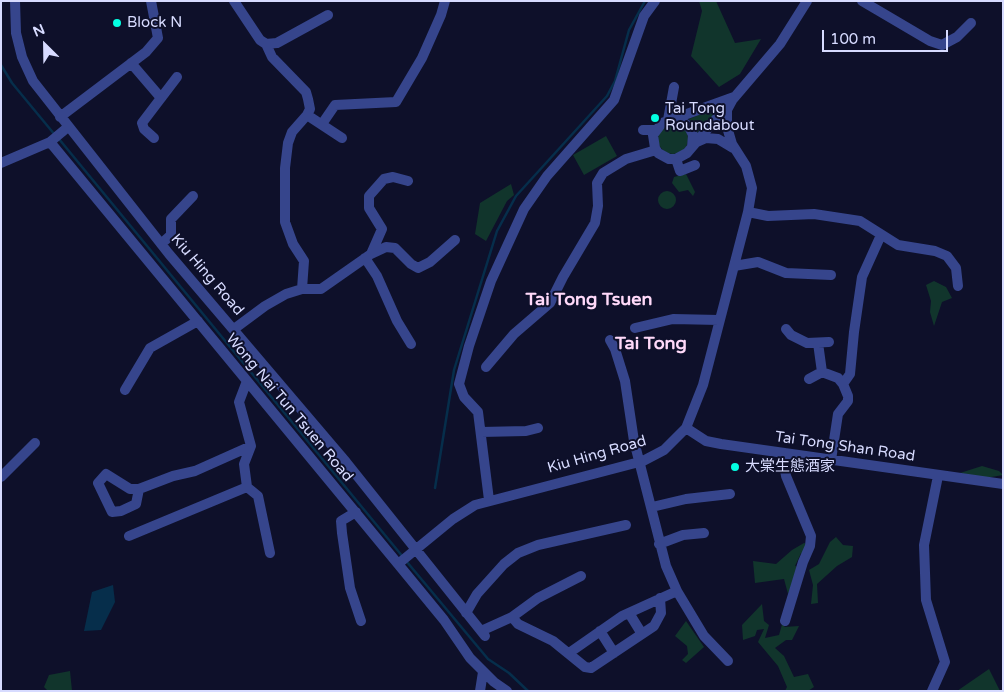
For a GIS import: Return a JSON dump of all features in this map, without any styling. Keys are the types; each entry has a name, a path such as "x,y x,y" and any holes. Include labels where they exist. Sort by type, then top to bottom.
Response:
{"street":[{"name":"Kiu Hing Road","path":"15,1 16,33 22,57 33,81 161,244 234,329 483,633 512,617"},
{"path":"60,117 132,63 158,38 151,1"},
{"path":"234,1 260,40 269,46 328,16"},
{"path":"322,124 335,105 396,102 422,58 441,15 445,1"},
{"path":"490,500 478,412 464,396 459,384 469,346 491,281 524,209 547,176 614,100 644,16 655,1"},
{"path":"655,130 653,142 656,150 663,157 676,159 682,157 780,44 807,1"},
{"path":"862,1 930,41 942,45 957,37 971,23"},
{"path":"266,44 272,57 306,92 310,109 307,116 292,132 288,143 285,168 285,222 293,244 304,260 302,289"},
{"path":"132,63 161,98"},
{"path":"154,138 144,129 142,123 177,78"},
{"path":"671,119 674,86"},
{"name":"Kiu Hing Road","path":"398,564 463,511 490,500 640,462 664,450 686,428 698,401 748,212 752,188 746,166 728,134 727,110 734,96"},
{"path":"643,130 655,130 671,119 734,96"},
{"path":"307,116 342,138"},
{"path":"671,119 686,124 693,135 694,145"},
{"path":"1,163 50,142 68,127"},
{"path":"694,145 706,138 718,139 736,150"},
{"name":"Wong Nai Tun Tsuen Road","path":"50,142 444,620 470,658 483,672 507,691"},
{"path":"486,367 514,334 550,303 594,223 598,206 597,183 603,173 626,159 656,150"},
{"path":"676,159 680,172 696,165"},
{"path":"368,256 382,229 370,208 369,196 384,179 393,177 408,181"},
{"path":"161,244 171,235 170,219 193,196"},
{"path":"748,212 768,216 814,214 860,221 898,245 935,251 947,256 956,268 958,286"},
{"path":"843,384 850,374 862,277 881,235"},
{"path":"234,329 265,306 286,294 302,289 321,289 368,256 386,247 395,248 411,264 418,268 430,262 455,240"},
{"path":"368,256 397,321 411,344"},
{"path":"734,266 758,262 786,273 831,276"},
{"path":"634,328 673,319 719,320"},
{"path":"125,390 150,348 198,321"},
{"path":"786,329 791,335 802,341 824,343 822,372"},
{"path":"610,340 615,349 625,381 628,416 666,566 677,591 708,642 728,661"},
{"path":"809,379 822,372 838,378 843,384 848,401 838,414 831,460"},
{"path":"247,381 239,402 251,446 244,464 247,487 258,496 270,553"},
{"path":"480,432 526,431 538,428"},
{"name":"Tai Tong Shan Road","path":"686,428 706,441 1003,484"},
{"path":"1,477 35,442"},
{"path":"139,489 173,476 195,471 251,446"},
{"path":"785,622 810,546 811,536 809,526 786,476 784,464 786,453"},
{"path":"932,691 945,662 926,600 924,545 938,476"},
{"path":"129,536 247,487"},
{"path":"652,507 686,499 730,494"},
{"path":"356,512 341,521 350,588 361,621"},
{"path":"466,613 477,594 504,564 518,553 532,547 626,525"},
{"path":"660,544 683,535 704,533"},
{"path":"581,576 538,598 512,617 518,624 538,632 589,668 642,634 659,620 661,613 660,598"},
{"path":"569,653 629,613 677,591"},
{"path":"629,613 642,634"},
{"path":"600,631 614,653"},
{"path":"480,691 483,672"}],"green space":[{"path":"699,1 716,1 735,43 761,39 740,74 719,87 691,56 702,11"},
{"path":"716,108 717,112 697,133 689,119"},
{"path":"673,124 679,125 687,133 687,145 679,153 673,154 667,153 659,145 658,139 659,133 667,125"},
{"path":"606,136 617,156 584,175 573,155"},
{"path":"686,174 695,192 693,196 688,190 679,192 672,183 674,177"},
{"path":"511,184 514,195 507,201 486,241 475,234 480,203"},
{"path":"667,191 673,194 676,200 673,206 667,209 661,206 658,200 661,194"},
{"path":"934,281 946,287 952,298 942,302 934,326 930,312 931,301 926,285"},
{"path":"982,466 999,471 1003,475 980,479 960,473"},
{"path":"836,537 843,545 853,546 852,557 837,566 817,584 818,603 811,604 813,585 809,570 819,564 830,542"},
{"path":"804,543 807,544 803,556 801,553 795,566 799,567 788,594 784,579 755,583 753,561 776,564 792,550"},
{"path":"762,604 764,621 769,625 765,638 779,635 783,621 788,623 784,627 799,626 792,640 786,640 775,648 784,656 794,677 808,674 814,687 808,691 785,691 787,687 778,666 758,642 764,629 757,630 755,636 743,640 742,625"},
{"path":"686,621 704,647 686,663 682,660 688,654 687,646 675,636"},
{"path":"989,669 1000,691 957,691"},
{"path":"70,671 72,691 48,691 44,687 49,675"}],"water":[{"path":"113,585 115,602 101,630 84,631 92,592"}],"waterway":[{"path":"435,488 454,370 497,231 516,196 607,96 615,81 629,30 645,1"},
{"path":"1,65 12,83 55,135"},
{"path":"59,139 403,557"},
{"path":"407,562 488,659 509,673 528,691"}],"place":[{"name":"Block N","path":"117,23"},
{"name":"Tai Tong Roundabout","path":"655,118"},
{"name":"大棠生態酒家","path":"735,467"}],"district":[{"name":"Tai Tong Tsuen","path":"589,300"},
{"name":"Tai Tong","path":"651,344"}]}
